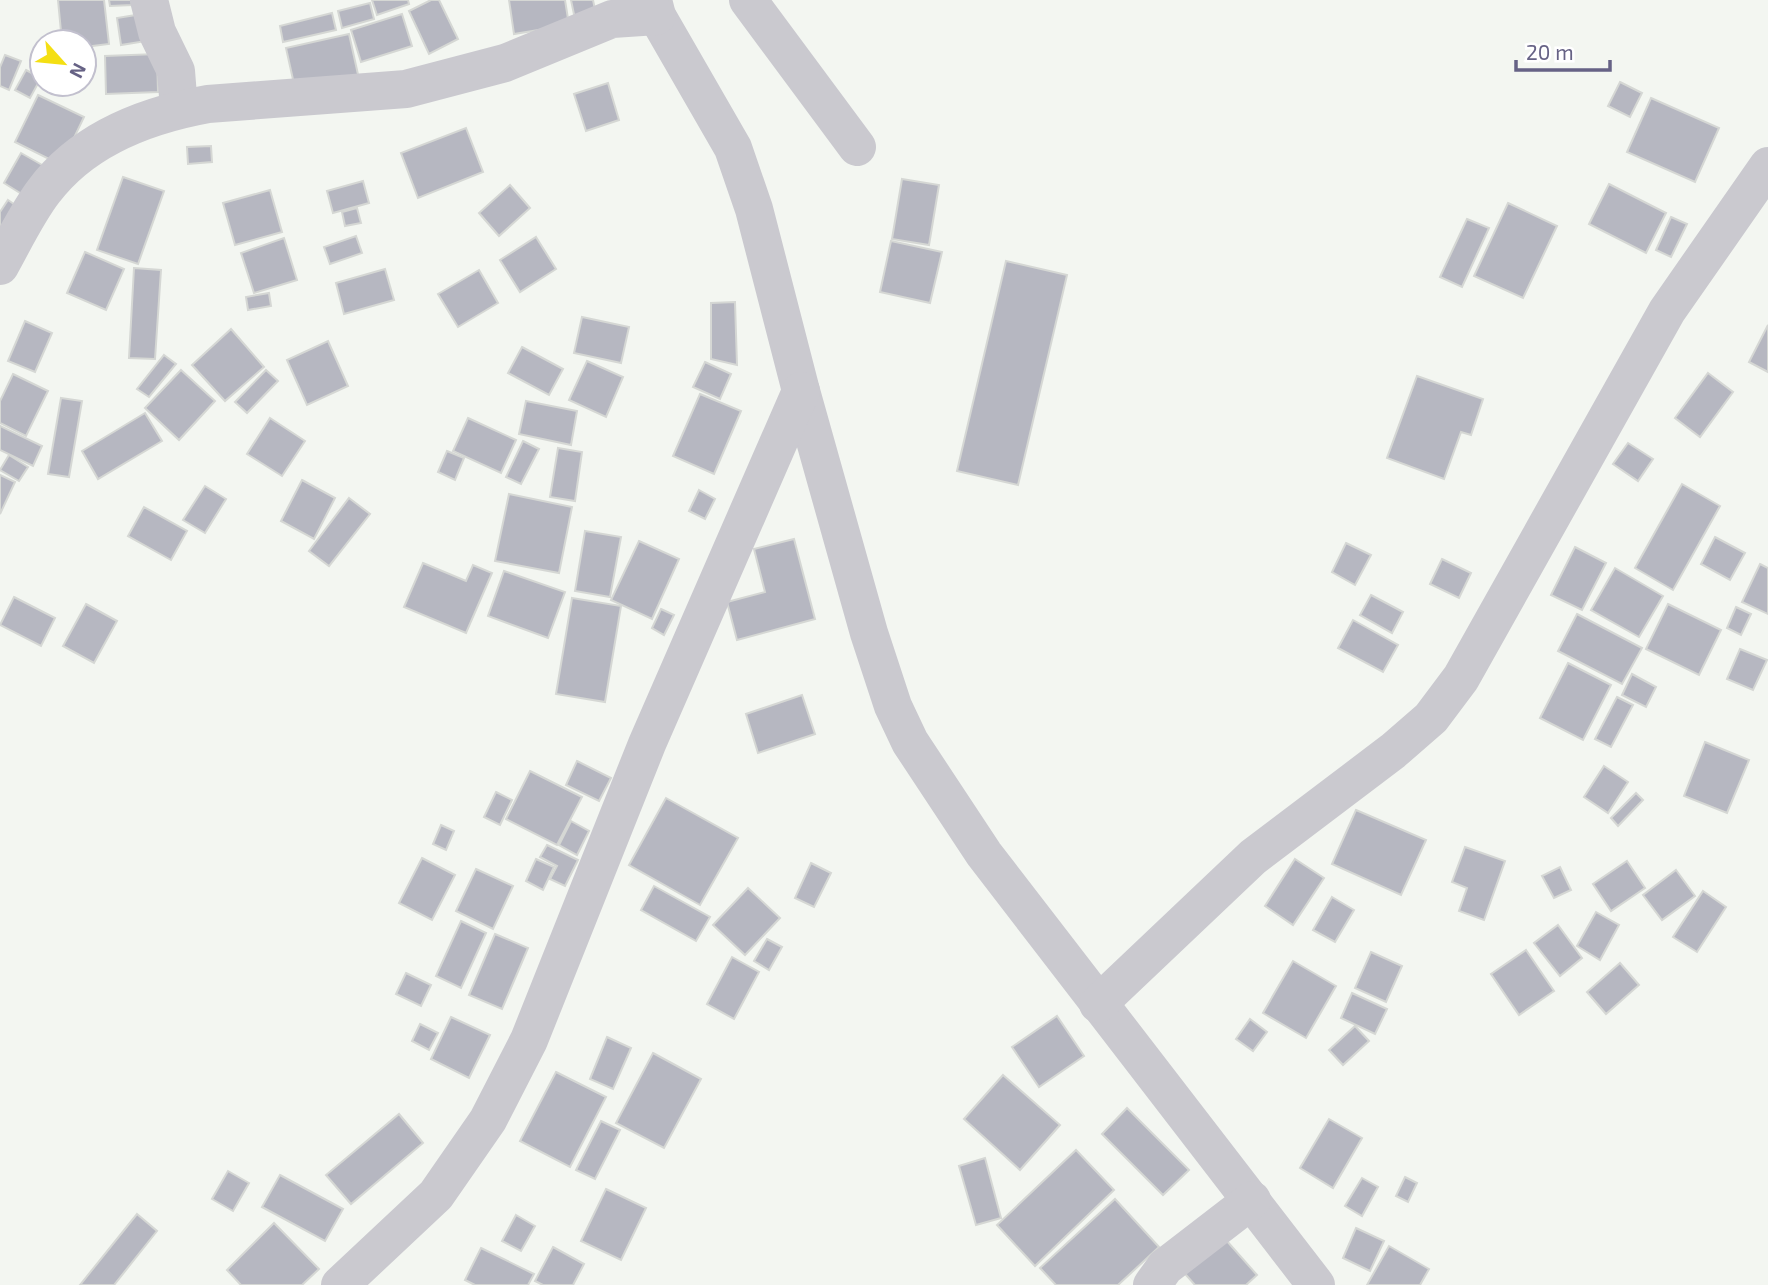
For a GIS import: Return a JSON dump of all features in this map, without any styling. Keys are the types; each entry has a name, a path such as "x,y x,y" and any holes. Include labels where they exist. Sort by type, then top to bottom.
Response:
{"street":[{"path":"149,0 157,32 176,71 178,109"},
{"path":"748,0 857,147"},
{"path":"0,266 44,191 70,163 101,140 148,119 178,109 208,104 406,89 505,63 606,9 655,8 733,148 754,209 869,633 893,706 910,742 984,854 1316,1285"},
{"path":"1098,1004 1253,857 1393,751 1431,718 1461,678 1667,311 1768,166"},
{"path":"340,1285 436,1195 488,1119 517,1063 534,1027 647,744 802,391"},
{"path":"1152,1285 1165,1267 1252,1200"}],"building":[{"path":"58,0 104,0 109,44 98,45 98,28 61,28"},
{"path":"109,0 131,0 132,5 110,6"},
{"path":"372,0 408,0 409,4 377,15"},
{"path":"431,0 439,0 458,39 429,54 409,11"},
{"path":"509,0 565,0 569,25 514,34"},
{"path":"571,0 593,0 597,19 576,24"},
{"path":"370,3 374,19 342,28 338,11"},
{"path":"332,13 336,30 283,42 280,26"},
{"path":"142,14 146,41 121,45 117,18"},
{"path":"402,14 412,46 361,62 351,30"},
{"path":"349,34 359,79 296,93 286,48"},
{"path":"157,54 158,92 106,94 105,56"},
{"path":"5,55 21,61 9,90 0,86 0,67"},
{"path":"26,70 28,71 28,97 15,90"},
{"path":"1620,82 1642,93 1630,117 1608,106"},
{"path":"608,83 619,120 586,131 574,94"},
{"path":"37,98 44,98 84,117 61,165 15,142"},
{"path":"1651,98 1719,128 1695,182 1627,152"},
{"path":"466,128 483,172 418,198 401,153"},
{"path":"211,146 212,162 188,164 187,147"},
{"path":"21,153 51,170 33,201 4,183"},
{"path":"123,177 164,191 138,264 97,250"},
{"path":"902,179 939,185 929,245 892,239"},
{"path":"363,181 369,203 333,213 327,191"},
{"path":"1609,184 1666,213 1646,253 1589,224"},
{"path":"510,185 530,208 499,236 479,213"},
{"path":"270,190 282,232 235,245 223,203"},
{"path":"8,200 27,213 0,249 0,212"},
{"path":"1508,203 1557,226 1523,298 1474,276"},
{"path":"357,208 361,223 345,226 342,212"},
{"path":"1671,217 1687,224 1671,257 1656,250"},
{"path":"1467,219 1489,228 1462,287 1440,277"},
{"path":"356,236 362,253 330,264 324,247"},
{"path":"536,237 556,269 520,292 500,260"},
{"path":"284,238 297,280 254,293 241,253"},
{"path":"891,241 942,252 930,303 880,292"},
{"path":"85,252 124,269 106,310 67,293"},
{"path":"1006,261 1067,275 1018,485 957,471"},
{"path":"134,268 161,270 155,359 129,358"},
{"path":"385,269 394,300 344,314 336,283"},
{"path":"479,270 498,303 458,327 438,294"},
{"path":"269,293 271,306 248,310 246,297"},
{"path":"735,302 737,365 711,359 711,303"},
{"path":"582,317 629,327 621,363 574,353"},
{"path":"25,321 52,333 35,372 8,361"},
{"path":"1768,325 1768,372 1749,362"},
{"path":"231,329 264,367 225,401 192,365"},
{"path":"328,341 348,386 307,405 287,360"},
{"path":"522,347 563,369 549,395 508,373"},
{"path":"164,355 176,364 149,397 137,389"},
{"path":"587,361 623,377 606,417 569,400"},
{"path":"705,362 731,374 720,399 693,387"},
{"path":"181,370 215,401 179,440 145,408"},
{"path":"266,370 278,381 247,413 235,402"},
{"path":"1708,373 1733,392 1700,437 1675,418"},
{"path":"13,374 48,391 26,436 0,423 0,401"},
{"path":"1417,376 1483,399 1471,435 1461,432 1444,479 1387,458"},
{"path":"700,394 741,411 714,474 673,456"},
{"path":"61,398 82,401 69,477 48,474"},
{"path":"526,401 577,411 571,445 519,434"},
{"path":"145,413 162,441 98,479 82,451"},
{"path":"270,418 305,441 282,476 247,454"},
{"path":"468,418 516,440 501,473 453,451"},
{"path":"0,426 42,446 33,466 0,450"},
{"path":"523,441 539,449 521,484 506,477"},
{"path":"1628,443 1653,459 1638,481 1613,464"},
{"path":"558,448 582,452 575,501 550,497"},
{"path":"447,451 464,458 455,480 438,472"},
{"path":"9,455 28,467 19,481 0,470"},
{"path":"0,475 15,482 0,514"},
{"path":"302,480 335,498 314,539 281,521"},
{"path":"1682,484 1720,506 1673,590 1635,568"},
{"path":"205,486 226,499 205,533 183,520"},
{"path":"699,490 715,499 705,519 689,511"},
{"path":"509,494 572,507 559,573 495,561"},
{"path":"349,498 370,514 329,566 309,551"},
{"path":"144,507 187,531 171,560 128,536"},
{"path":"585,531 621,537 610,597 575,591"},
{"path":"1715,537 1745,553 1730,580 1701,564"},
{"path":"794,539 815,619 737,640 727,602 765,592 754,549"},
{"path":"639,541 679,559 652,619 611,600"},
{"path":"1346,543 1371,555 1355,585 1332,572"},
{"path":"1575,547 1606,563 1582,610 1551,595"},
{"path":"1442,559 1471,573 1459,598 1430,584"},
{"path":"423,563 466,581 473,565 492,573 466,633 404,607"},
{"path":"1760,564 1768,568 1768,614 1742,602"},
{"path":"1615,568 1663,596 1639,637 1591,610"},
{"path":"504,571 565,592 548,638 488,616"},
{"path":"1371,595 1403,612 1392,633 1360,615"},
{"path":"14,597 55,618 41,646 0,625"},
{"path":"572,598 621,606 605,702 556,694"},
{"path":"86,604 117,621 94,663 63,646"},
{"path":"1668,604 1721,630 1699,675 1646,649"},
{"path":"1736,607 1751,614 1741,635 1727,628"},
{"path":"661,609 674,615 664,635 652,628"},
{"path":"1577,614 1642,648 1622,684 1558,651"},
{"path":"1353,620 1398,645 1383,672 1338,648"},
{"path":"1740,649 1767,660 1753,690 1727,679"},
{"path":"1568,663 1611,685 1583,740 1540,718"},
{"path":"1632,674 1656,687 1646,707 1622,695"},
{"path":"802,695 815,734 758,753 746,714"},
{"path":"1617,697 1633,705 1611,747 1595,739"},
{"path":"1705,742 1749,760 1727,813 1684,796"},
{"path":"577,761 611,778 599,801 566,785"},
{"path":"1604,766 1628,782 1608,813 1584,797"},
{"path":"530,771 582,797 557,845 506,819"},
{"path":"496,792 512,800 500,825 484,817"},
{"path":"1636,793 1643,800 1618,826 1611,818"},
{"path":"666,798 738,838 700,905 629,865"},
{"path":"1356,810 1426,840 1401,895 1332,864"},
{"path":"571,821 589,831 577,855 559,845"},
{"path":"441,825 454,831 446,850 433,844"},
{"path":"547,845 578,860 565,886 550,879 557,866 540,857"},
{"path":"1465,847 1505,861 1484,920 1459,911 1467,888 1452,882"},
{"path":"422,858 455,875 432,920 399,903"},
{"path":"536,859 554,867 543,890 526,881"},
{"path":"1295,859 1324,878 1293,925 1265,906"},
{"path":"1627,861 1645,888 1611,911 1593,884"},
{"path":"811,863 831,873 814,907 795,898"},
{"path":"1560,867 1571,890 1554,898 1542,876"},
{"path":"476,869 513,886 493,929 456,911"},
{"path":"1676,870 1695,896 1662,920 1643,895"},
{"path":"654,886 710,917 696,941 641,910"},
{"path":"748,888 780,918 745,955 713,925"},
{"path":"1703,891 1726,907 1697,952 1673,937"},
{"path":"1332,897 1354,910 1335,942 1313,930"},
{"path":"1596,912 1619,925 1600,960 1577,946"},
{"path":"461,921 486,933 461,988 436,976"},
{"path":"1558,925 1582,958 1560,976 1534,943"},
{"path":"495,934 528,948 502,1009 469,995"},
{"path":"767,939 782,947 769,970 754,961"},
{"path":"1526,950 1554,991 1519,1015 1491,974"},
{"path":"1371,952 1402,966 1386,1002 1355,988"},
{"path":"732,957 759,972 734,1019 707,1004"},
{"path":"1293,961 1336,986 1306,1038 1263,1013"},
{"path":"1620,963 1639,985 1606,1014 1587,992"},
{"path":"406,973 431,985 421,1006 396,994"},
{"path":"1352,993 1387,1009 1375,1034 1341,1018"},
{"path":"1057,1016 1084,1056 1039,1087 1012,1047"},
{"path":"451,1017 490,1035 469,1078 431,1059"},
{"path":"1250,1019 1267,1032 1253,1051 1236,1039"},
{"path":"420,1024 438,1033 429,1050 412,1041"},
{"path":"1355,1026 1369,1041 1343,1065 1329,1050"},
{"path":"607,1037 631,1048 613,1089 590,1079"},
{"path":"653,1053 701,1079 664,1148 616,1123"},
{"path":"556,1072 606,1097 570,1167 520,1141"},
{"path":"1003,1075 1060,1125 1020,1170 964,1119"},
{"path":"1127,1108 1189,1170 1163,1195 1102,1134"},
{"path":"399,1114 423,1143 351,1204 326,1175"},
{"path":"1329,1119 1362,1138 1333,1188 1300,1168"},
{"path":"601,1121 620,1130 595,1179 576,1170"},
{"path":"1076,1150 1114,1190 1035,1266 997,1225"},
{"path":"985,1158 1001,1218 976,1225 959,1166"},
{"path":"228,1171 249,1183 233,1211 212,1199"},
{"path":"280,1175 343,1209 325,1241 262,1207"},
{"path":"1405,1177 1417,1183 1408,1202 1396,1196"},
{"path":"1362,1178 1378,1187 1362,1216 1345,1206"},
{"path":"606,1189 646,1208 621,1260 581,1241"},
{"path":"1115,1199 1159,1247 1118,1285 1056,1285 1040,1268"},
{"path":"137,1214 157,1231 114,1285 80,1285"},
{"path":"516,1215 535,1226 521,1251 502,1241"},
{"path":"274,1223 319,1269 302,1285 241,1285 227,1270"},
{"path":"1356,1228 1384,1241 1370,1271 1343,1258"},
{"path":"1218,1231 1257,1275 1246,1285 1195,1285 1178,1266"},
{"path":"1389,1246 1429,1269 1420,1285 1367,1285"},
{"path":"553,1247 584,1264 573,1285 543,1285 535,1281"},
{"path":"481,1248 534,1274 528,1285 475,1285 465,1280"}]}
